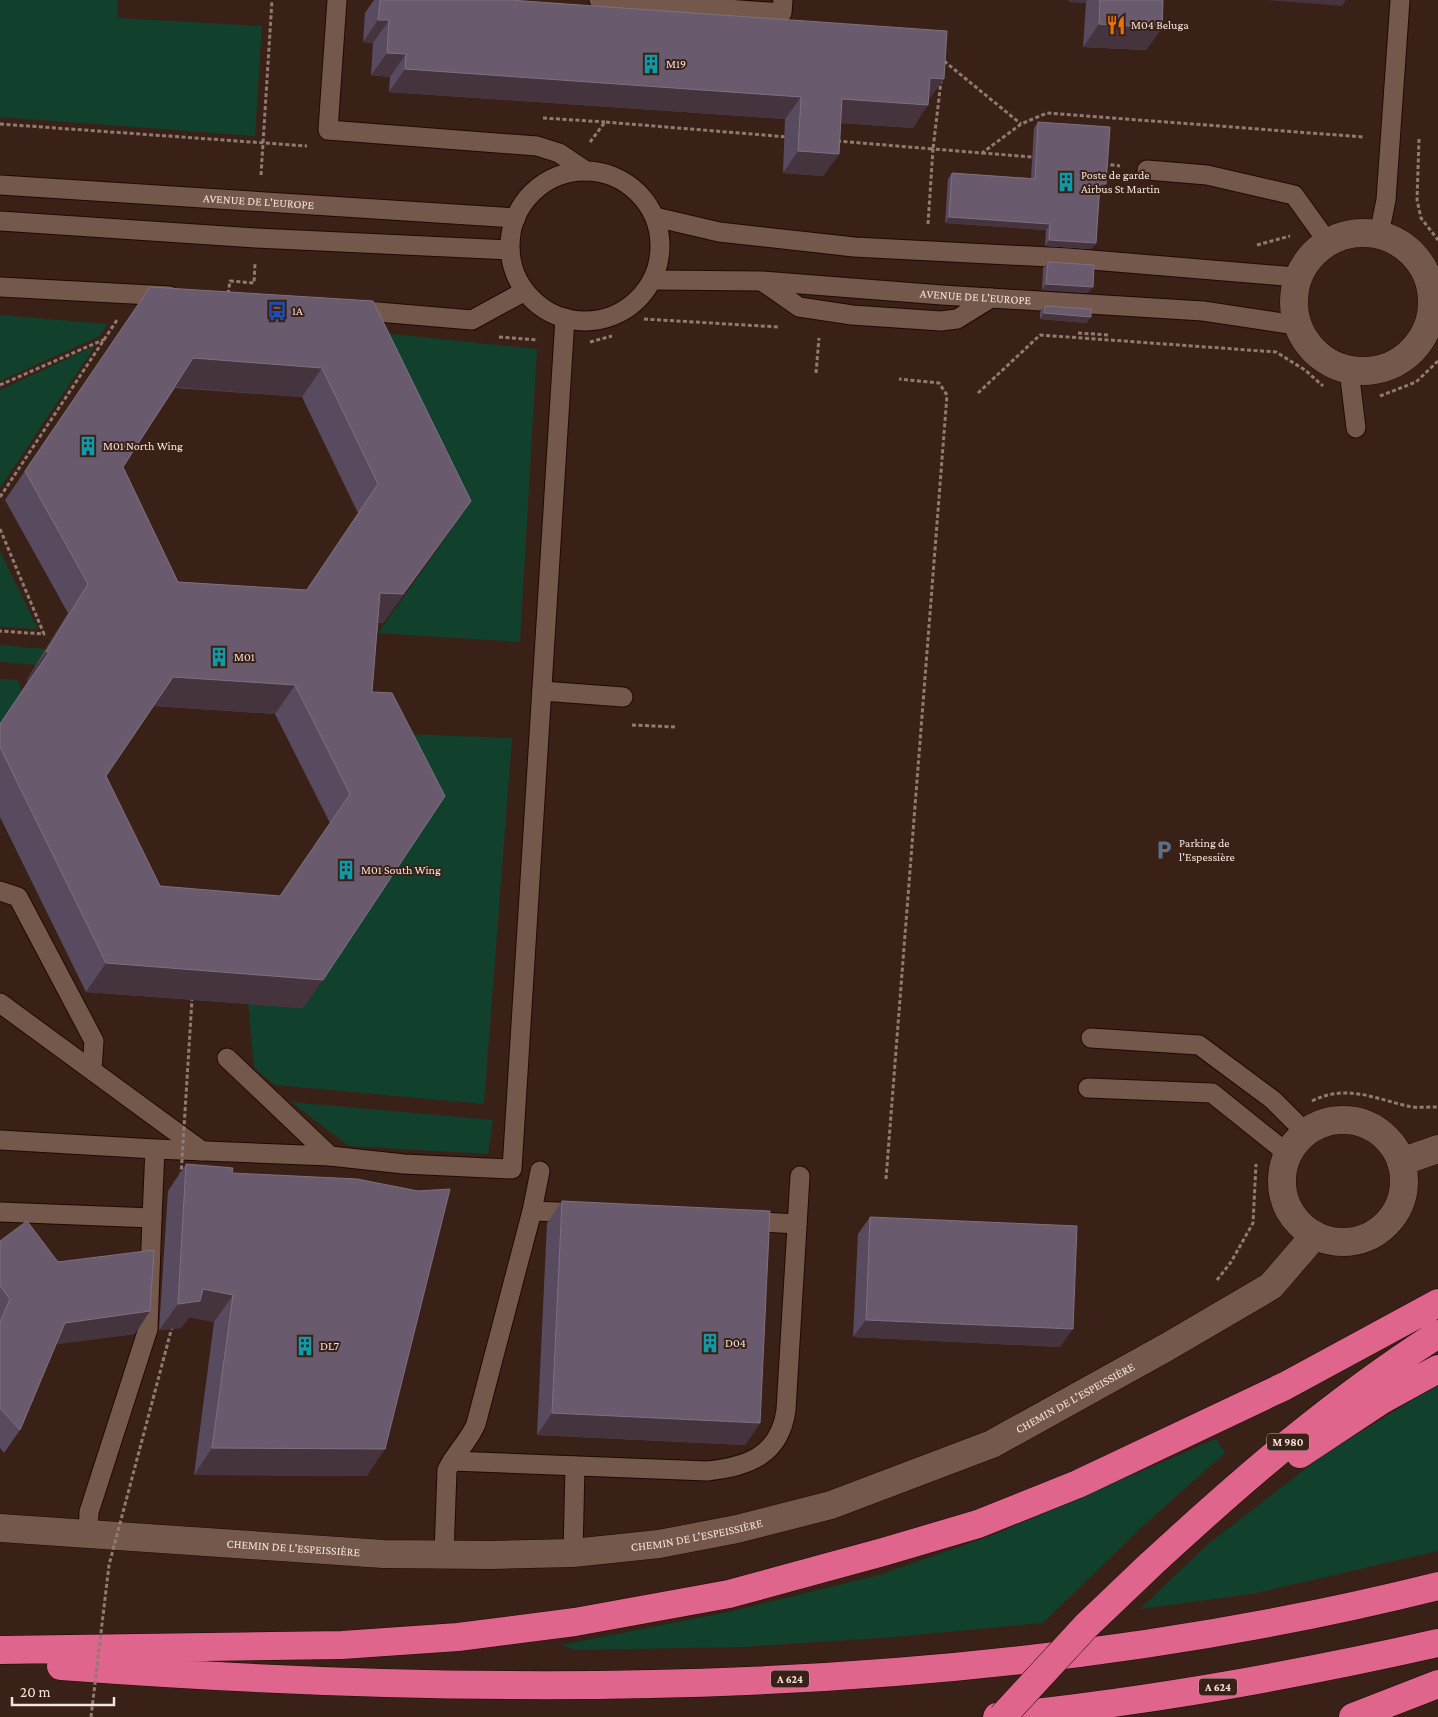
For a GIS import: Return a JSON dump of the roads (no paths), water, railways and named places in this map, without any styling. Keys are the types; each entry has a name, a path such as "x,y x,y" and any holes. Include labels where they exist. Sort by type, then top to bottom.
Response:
{"highway":[{"path":"0,1650 342,1645 448,1638 575,1622 729,1594 884,1552 978,1524 1078,1484 1285,1386 1438,1303"},
{"name":"M 980","path":"1002,1717 1086,1626 1244,1479 1325,1412 1393,1363 1438,1334"},
{"name":"M 980","path":"1150,1565 1224,1508 1318,1441 1380,1401 1438,1368"},
{"name":"A 624","path":"0,1662 144,1672 498,1685 823,1678 1073,1654 1161,1642 1327,1611 1438,1586"},
{"name":"A 624","path":"996,1717 1153,1699 1269,1678 1438,1643"},
{"path":"1353,1717 1438,1684"}],"street":[{"path":"1352,233 1379,234 1403,245 1422,264 1435,288 1432,309 1433,328 1415,348 1396,363 1373,370 1349,370 1326,361 1308,346 1296,324 1293,301 1297,278 1309,256 1327,241 1352,233"},
{"path":"1342,1120 1362,1123 1379,1131 1392,1145 1401,1162 1404,1182 1401,1202 1390,1220 1375,1233 1348,1241 1335,1241 1315,1235 1300,1224 1289,1209 1283,1191 1282,1172 1297,1123 1323,1124 1342,1120"},
{"path":"1401,1162 1438,1149"},
{"name":"CHEMIN DE L'ESPEISSIÈRE","path":"0,1528 383,1554 444,1555 573,1553 669,1542 737,1529 831,1505 992,1444 1167,1347 1271,1286 1315,1235"}],"lane":[{"path":"337,0 328,130 537,146 559,153 586,171 610,176 625,182 638,192 655,217 661,244 659,264 652,280 639,299 618,314 591,321 565,318 537,304 525,291 517,276 510,250 511,236 516,218 525,202 538,188 557,177 586,171"},
{"path":"599,0 782,13 783,0"},
{"path":"1379,234 1386,200 1400,0"},
{"path":"1147,170 1207,175 1294,195 1327,241"},
{"name":"AVENUE DE L'EUROPE","path":"0,185 516,218"},
{"path":"655,217 719,232 854,247 1068,258 1297,278"},
{"path":"0,221 256,238 510,250"},
{"name":"AVENUE DE L'EUROPE","path":"652,280 762,281 1203,311 1296,324"},
{"path":"762,281 799,307 862,316 941,321 957,319 991,298"},
{"path":"0,287 227,299"},
{"path":"333,308 472,320 525,291"},
{"path":"0,1140 330,1156 404,1164 512,1169 565,318"},
{"path":"1349,370 1356,428"},
{"path":"542,691 623,697"},
{"path":"0,891 18,897 94,1041 92,1068"},
{"path":"0,1003 92,1068 202,1151"},
{"path":"1091,1038 1199,1045 1273,1100 1297,1123"},
{"path":"227,1058 330,1156"},
{"path":"1088,1088 1212,1094 1288,1154"},
{"path":"88,1534 89,1512 148,1329 155,1149"},
{"path":"444,1555 446,1478 452,1461 463,1449 476,1424 532,1211 540,1171"},
{"path":"452,1461 690,1471 724,1469 752,1460 778,1440 782,1432 786,1410 800,1176"},
{"path":"532,1211 601,1214"},
{"path":"0,1212 152,1218"},
{"path":"729,1220 797,1224"},
{"path":"573,1553 575,1466"}],"place":[{"name":"M04 Beluga","path":"1116,25"},
{"name":"M19","path":"651,64"},
{"name":"Poste de garde Airbus St Martin","path":"1066,182"},
{"name":"1A","path":"277,311"},
{"name":"M01 North Wing","path":"88,446"},
{"name":"M01","path":"219,657"},
{"name":"Parking de l'Espessière","path":"1164,850"},
{"name":"M01 South Wing","path":"346,870"},
{"name":"D04","path":"710,1343"},
{"name":"DL7","path":"305,1346"}]}
